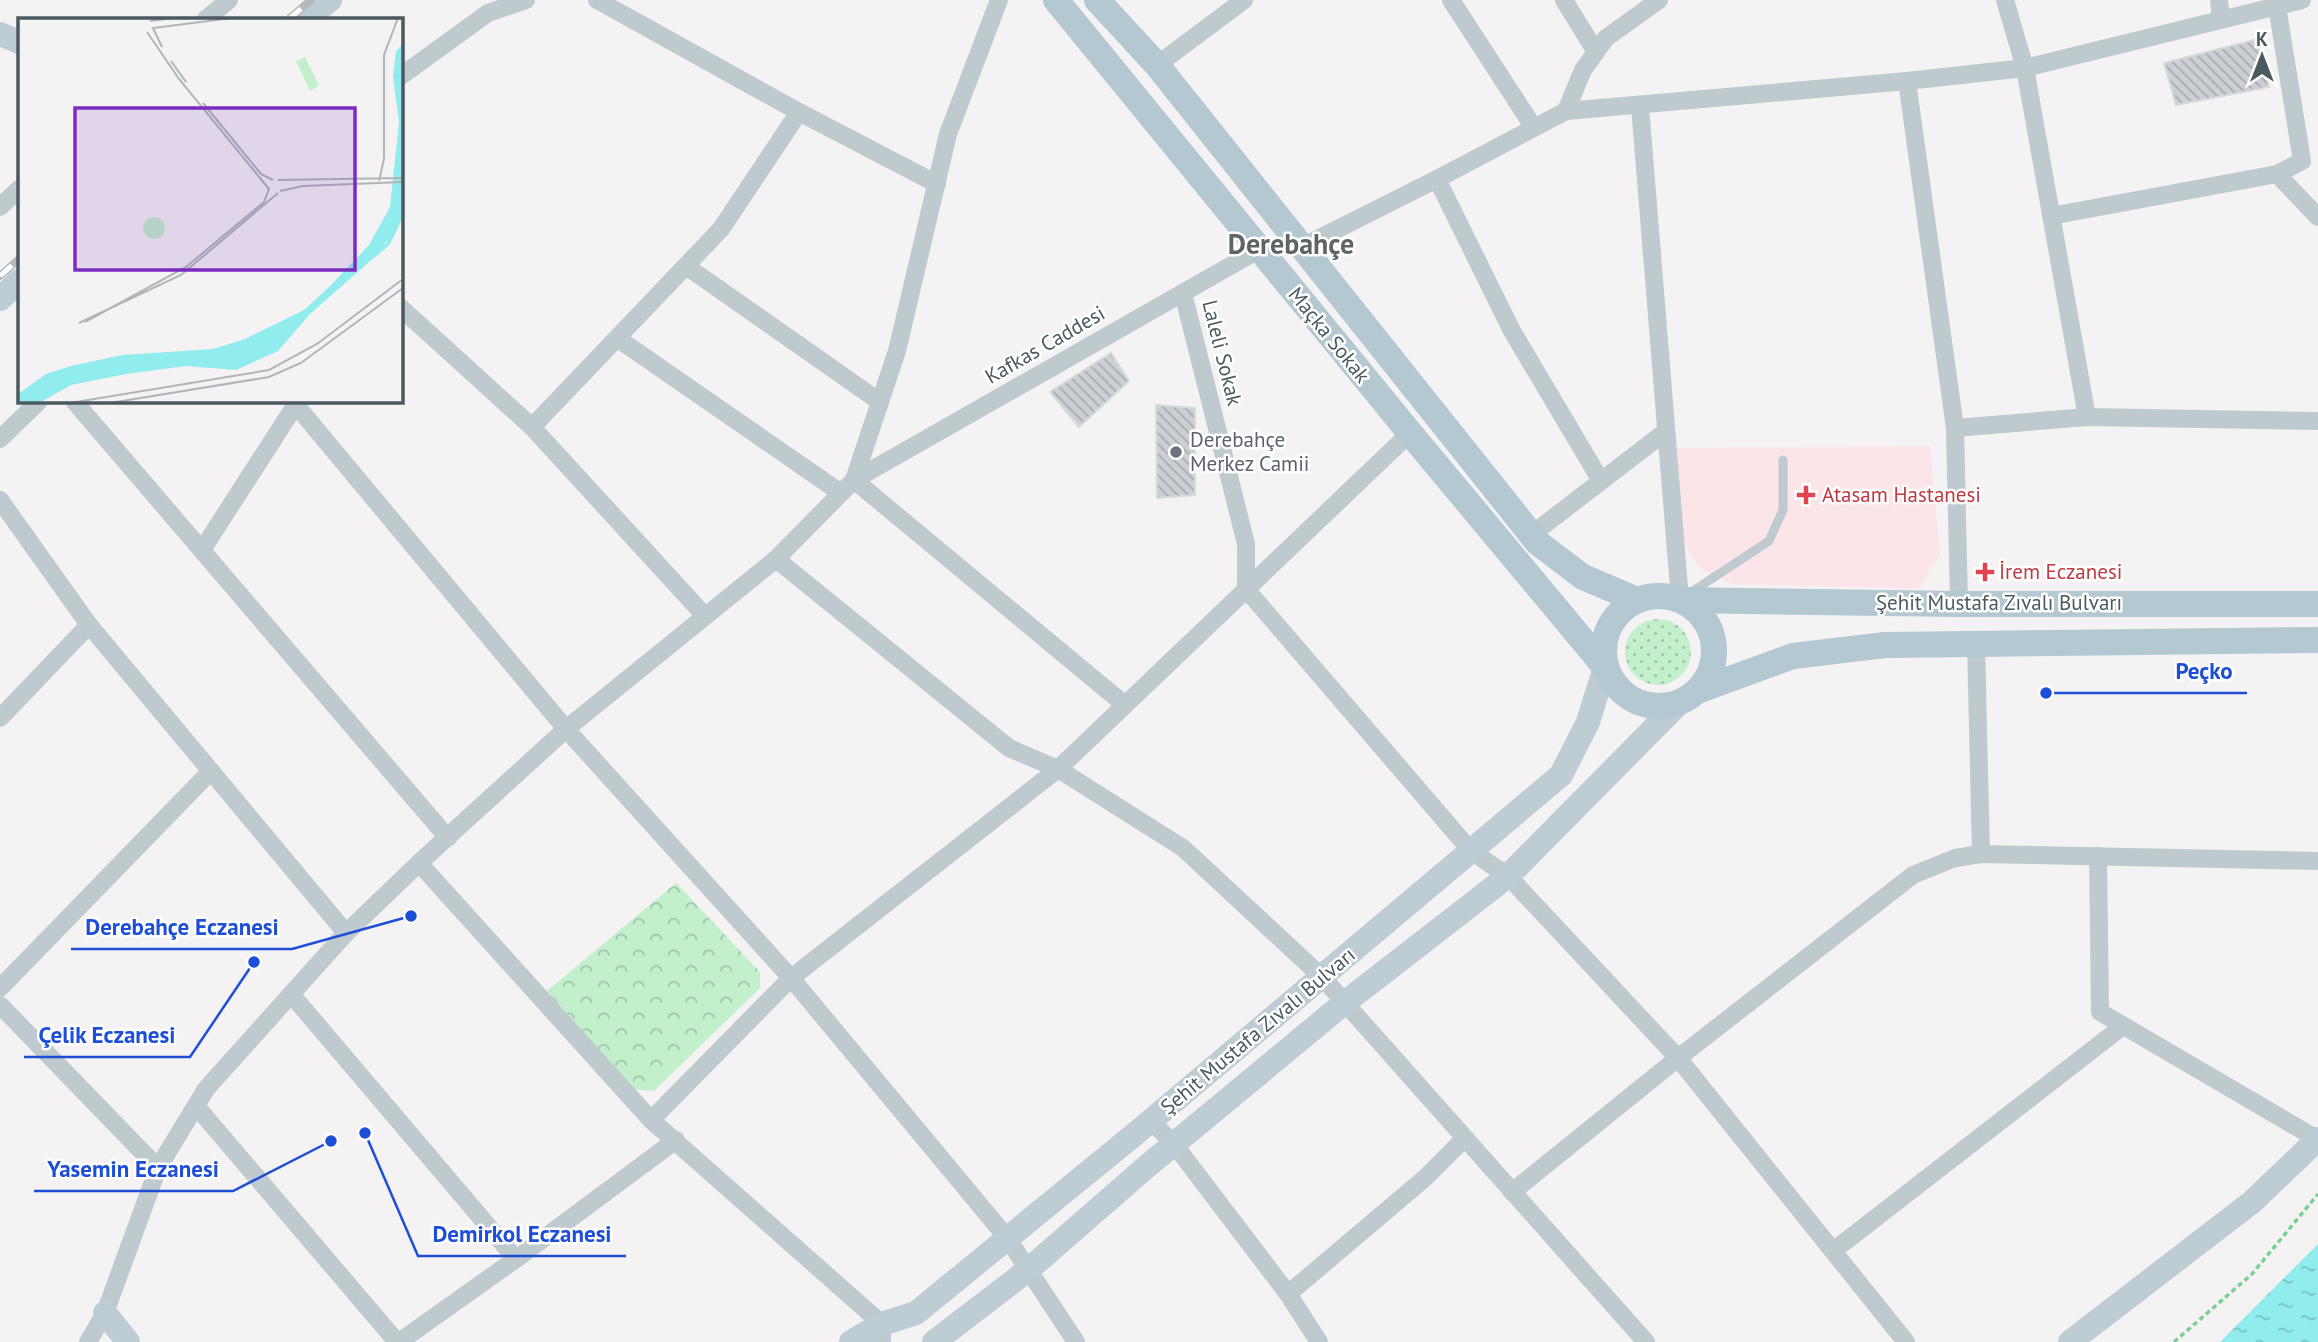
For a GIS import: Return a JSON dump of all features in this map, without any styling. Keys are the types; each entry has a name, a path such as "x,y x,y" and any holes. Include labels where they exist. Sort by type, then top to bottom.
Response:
{"main road":[{"path":"308,18 330,0"},
{"name":"Maçka Sokak","path":"1056,0 1605,667"},
{"name":"Maçka Sokak","path":"1097,0 1157,65 1538,543 1583,577 1637,600"},
{"path":"0,34 18,42"},
{"path":"0,299 18,282"},
{"path":"1666,596 1680,600 1695,609 1707,624 1713,640 1714,659 1708,676 1689,696 1663,706 1636,701 1614,684 1605,667 1605,635 1612,620 1623,608 1637,600 1666,596"},
{"name":"Şehit Mustafa Zıvalı Bulvarı","path":"1680,600 1959,604 2318,604"},
{"name":"Şehit Mustafa Zıvalı Bulvarı","path":"934,1342 1028,1270 1343,1004 1508,876 1689,696 1793,656 1885,645 2318,640"},
{"name":"Şehit Mustafa Zıvalı Bulvarı","path":"852,1342 882,1333 916,1313 1151,1121 1561,775 1588,722 1605,667"},
{"path":"2070,1342 2252,1202 2318,1139"},
{"path":"105,1313 128,1342"}],"street":[{"path":"206,18 229,0"},
{"path":"402,75 488,13 526,0"},
{"path":"597,0 799,112 937,184"},
{"path":"88,1342 105,1313 158,1168 206,1089 346,933 419,863 566,729 776,559 854,480 897,351 948,134 999,0"},
{"path":"1157,65 1244,0"},
{"path":"1451,0 1534,128"},
{"path":"1564,0 1596,52"},
{"path":"1566,111 1583,69 1606,38 1658,0"},
{"path":"2005,0 2025,68 2087,417"},
{"path":"2219,0 2221,20"},
{"path":"1302,247 1566,111 2025,68 2302,0"},
{"path":"2051,216 2277,174 2302,161 2277,6"},
{"path":"1907,81 1955,428 1959,604"},
{"path":"1640,106 1680,600"},
{"path":"532,427 721,229 799,112"},
{"path":"2277,174 2318,217"},
{"path":"1437,179 1512,331 1601,481"},
{"path":"0,207 18,190"},
{"name":"Kafkas Caddesi","path":"854,480 1260,250"},
{"path":"686,266 880,402"},
{"name":"Laleli Sokak","path":"1183,293 1246,544 1246,589"},
{"path":"402,309 532,427 705,617"},
{"path":"617,338 841,493"},
{"path":"0,439 37,402"},
{"path":"75,402 448,838"},
{"path":"202,551 296,403 566,729 791,978 1008,1239 1076,1342"},
{"path":"1955,428 2087,417 2318,421"},
{"path":"1531,535 1665,432"},
{"path":"651,1120 791,978 1058,769 1410,433"},
{"path":"854,480 1125,705"},
{"path":"0,500 89,625 346,933"},
{"path":"776,559 1009,748 1058,769 1183,848 1322,977 1343,1004 1646,1342"},
{"path":"1246,589 1471,851 1508,876 1678,1058 1906,1342"},
{"path":"0,718 89,625"},
{"path":"1976,643 1981,854"},
{"path":"0,988 211,771"},
{"path":"1512,1192 1678,1058 1913,875 1955,858 1981,854 2318,860"},
{"path":"2098,856 2100,1012 2318,1139"},
{"path":"419,863 651,1120 676,1140 882,1333"},
{"path":"291,994 516,1259"},
{"path":"0,1005 158,1168"},
{"path":"1833,1251 2123,1026"},
{"path":"196,1106 398,1342 516,1259 676,1140"},
{"path":"1151,1121 1174,1144 1288,1294 1319,1342"},
{"path":"1288,1294 1425,1178 1464,1139"}],"lane":[{"path":"1680,600 1769,541 1783,510 1783,460"}],"path":[{"path":"2174,1342 2252,1274 2318,1194"}],"shaded area":[{"name":"Atasam Hastanesi","path":"1930,446 1940,553 1919,589 1732,584 1701,569 1682,542 1674,448"}],"green space":[{"path":"1658,619 1681,629 1691,652 1681,675 1658,685 1635,675 1625,652 1635,629"},
{"path":"676,883 760,972 760,988 654,1091 633,1089 547,991"}],"water":[{"path":"2318,1244 2318,1342 2220,1342"}],"building":[{"path":"2258,39 2269,87 2176,105 2164,63"},
{"path":"1111,353 1129,381 1079,427 1050,392"},
{"name":"Derebahçe Merkez Camii","path":"1156,405 1195,408 1195,495 1157,498"}],"railway":[{"path":"290,18 311,0"},
{"path":"0,276 18,260"}],"place":[{"name":"Derebahçe Merkez Camii","path":"1176,452"},
{"name":"Atasam Hastanesi","path":"1806,495"},
{"name":"İrem Eczanesi","path":"1985,572"},
{"name":"Peçko","path":"2046,693"},
{"name":"Derebahçe Eczanesi","path":"411,916"},
{"name":"Çelik Eczanesi","path":"254,962"},
{"name":"Demirkol Eczanesi","path":"365,1133"},
{"name":"Yasemin Eczanesi","path":"331,1141"}],"district":[{"name":"Derebahçe","path":"1291,244"}]}
